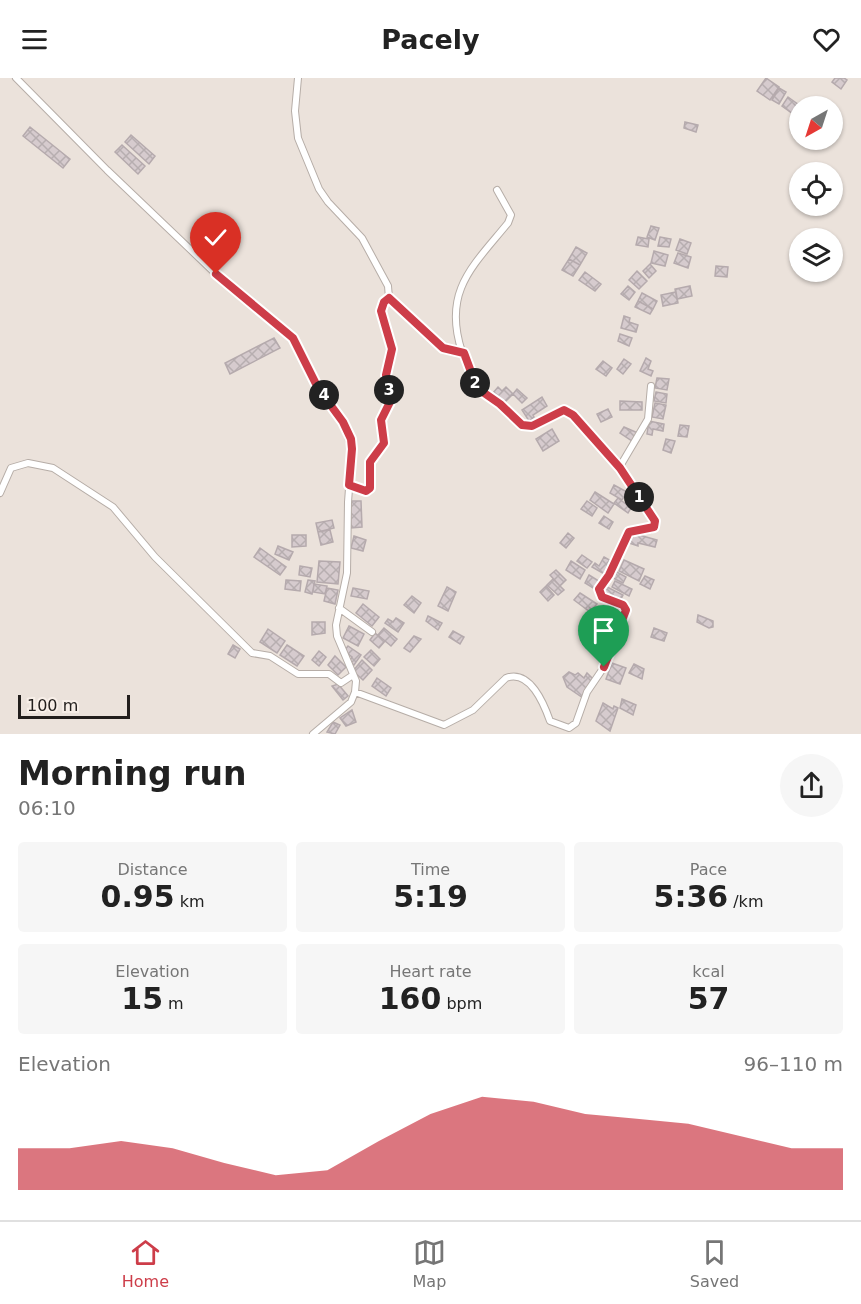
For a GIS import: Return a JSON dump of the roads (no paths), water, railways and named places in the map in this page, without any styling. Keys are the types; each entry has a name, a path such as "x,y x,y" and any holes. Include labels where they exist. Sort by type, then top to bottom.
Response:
{"street":[{"path":"16,78 216,274 293,338 318,388 343,422 351,439 347,573 339,608 337,636 356,681 355,692 351,702 313,734"},
{"path":"298,78 295,111 297,138 319,189 334,209 362,238 388,286 389,298 443,348 462,351"},
{"path":"355,692 414,716 444,725 465,716 506,678 514,677 534,688 546,707 550,721 566,729 573,726 578,719 587,692 604,667 626,611 623,605 602,597 599,589 609,575 629,532 650,530 655,524 620,468 567,411 560,411 532,426 518,423 500,404 477,388 462,351 455,323 462,282 508,223 511,215 496,190"},
{"path":"349,485 366,491 370,488 370,462 384,443 381,420 390,402 386,375 392,349 381,311 384,302 389,298"},
{"path":"620,468 648,419 651,386"},
{"path":"0,493 11,468 28,463 53,468 113,507 155,557 252,653 270,656 301,675 329,674 342,683 353,675"},
{"path":"339,608 372,632"}]}
